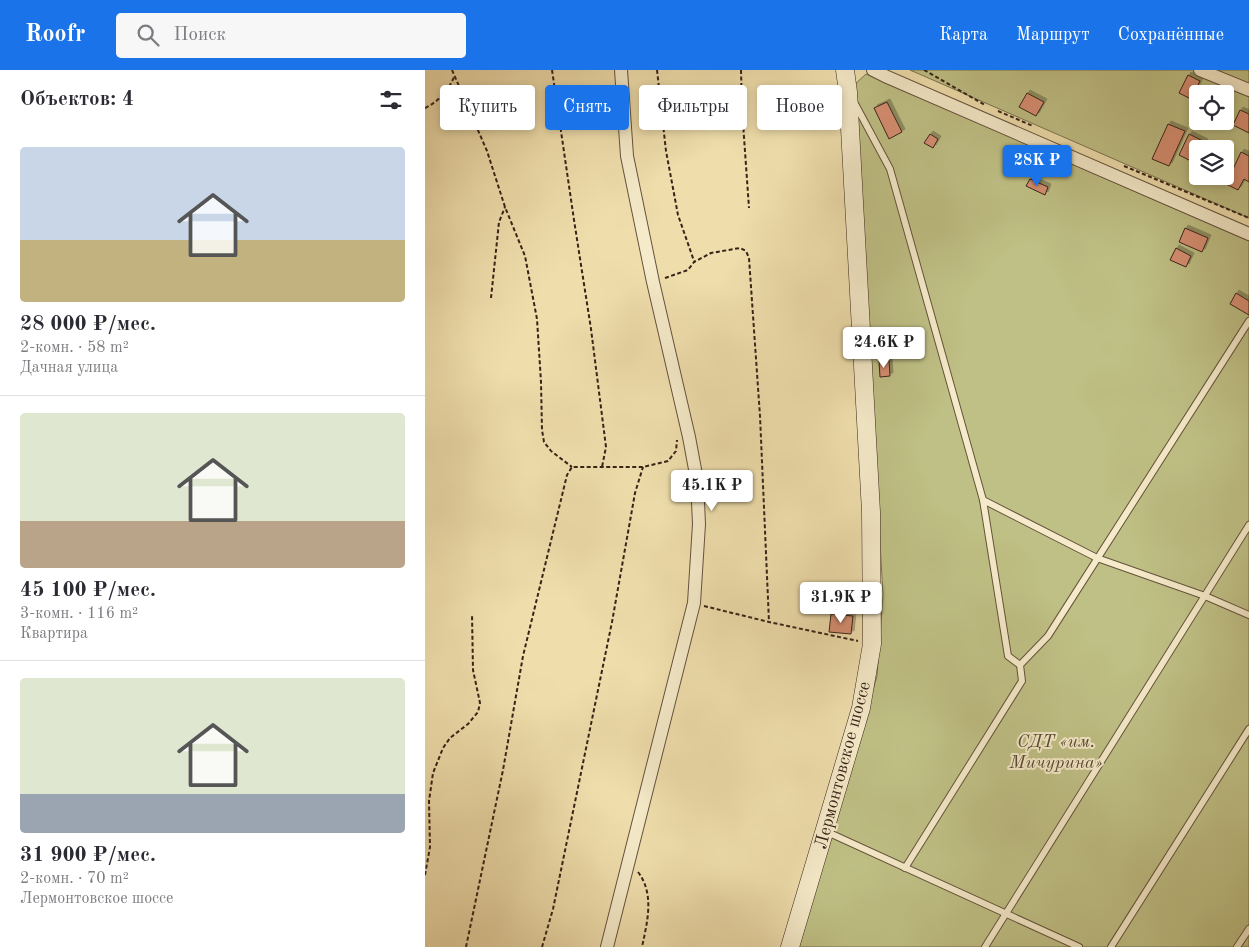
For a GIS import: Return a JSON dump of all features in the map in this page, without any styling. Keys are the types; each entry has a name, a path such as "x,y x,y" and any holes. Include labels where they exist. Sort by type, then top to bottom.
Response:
{"street":[{"path":"607,947 694,603 699,524 697,480 689,437 653,282 627,156 621,70"},
{"name":"Лермонтовское шоссе","path":"790,947 861,708 873,644 871,512 848,92 845,70"},
{"path":"873,70 1249,234"},
{"path":"1200,70 1249,90"}],"lane":[{"path":"848,92 890,169 983,500 1008,656 1020,665 1023,681 905,868"},
{"path":"1020,665 1048,636 1249,321"},
{"path":"983,500 1097,558 1205,596 1249,615"},
{"path":"985,947 1249,525"},
{"path":"1111,947 1249,729"},
{"path":"824,831 1079,947"},
{"path":"1237,947 1249,929"}],"path":[{"path":"452,70 487,151 505,207 525,256 537,319 544,442 551,451 572,467 643,467 668,461 676,451 678,434"},
{"path":"553,70 594,349 606,447 602,467"},
{"path":"657,70 666,151 678,215 694,262"},
{"path":"741,70 749,208"},
{"path":"924,70 983,105 1038,128"},
{"path":"425,108 435,103 454,77"},
{"path":"1117,163 1249,218"},
{"path":"491,298 499,222 505,207"},
{"path":"653,282 688,270 694,262 711,253 741,248 746,251 749,258 760,416 769,622"},
{"path":"466,947 503,770 523,656 567,475 572,467"},
{"path":"542,947 553,909 612,622 635,493 643,467"},
{"path":"694,603 769,622 873,644"},
{"path":"425,875 430,847 429,801 433,773 443,748 450,738 468,724 477,712 479,703 473,670 473,614"},
{"path":"630,860 642,877 649,899 647,924 642,947"}],"green space":[{"path":"910,70 1249,70 1249,218"},
{"name":"СДТ «им. Мичурина»","path":"866,74 1249,241 1249,947 799,947 877,676 883,595 854,85"}],"building":[{"path":"1188,75 1200,81 1198,85 1189,85 1189,98 1179,93"},
{"path":"1027,93 1044,102 1036,116 1019,107"},
{"path":"887,102 902,132 889,139 874,108"},
{"path":"1240,110 1249,114 1249,133 1234,126"},
{"path":"1168,124 1185,131 1169,166 1152,159"},
{"path":"930,134 938,139 933,148 924,143"},
{"path":"1189,134 1201,140 1189,140 1189,160 1179,155"},
{"path":"1241,152 1249,156 1249,182 1244,179 1238,190 1228,185 1234,185 1234,167"},
{"path":"1030,179 1048,187 1045,195 1026,186"},
{"path":"1185,228 1208,238 1202,252 1179,242"},
{"path":"1176,248 1191,256 1186,267 1170,260"},
{"path":"1236,293 1249,301 1249,315 1230,304"},
{"path":"889,360 890,376 880,377 879,361"},
{"path":"831,614 853,616 851,634 829,632"}]}
